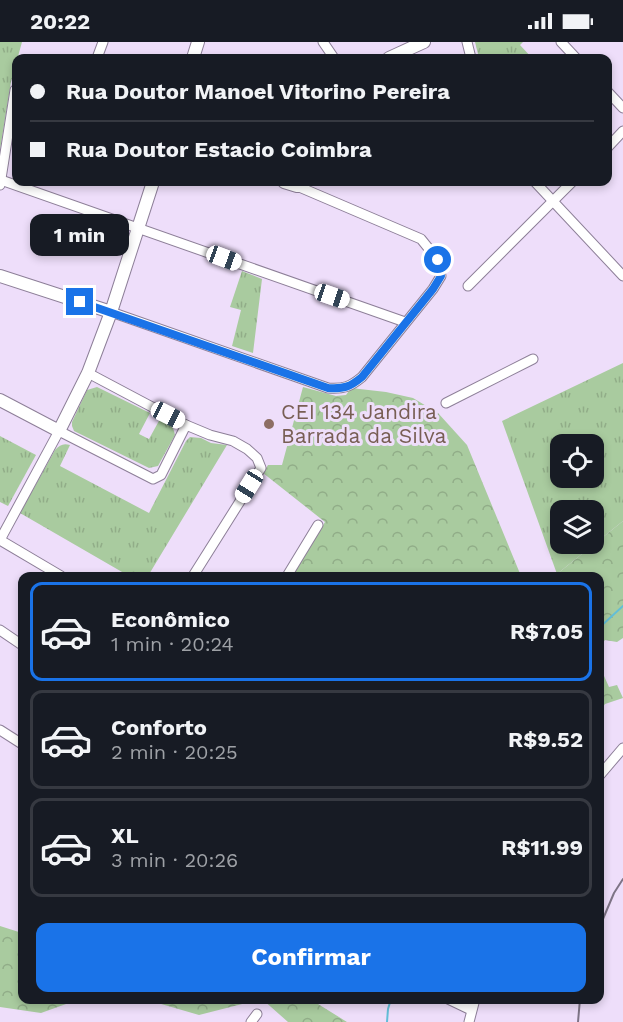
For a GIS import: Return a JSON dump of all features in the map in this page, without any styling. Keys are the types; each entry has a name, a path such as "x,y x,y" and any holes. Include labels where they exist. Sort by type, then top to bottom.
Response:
{"street":[{"path":"398,54 424,42"},
{"path":"561,42 572,54"},
{"path":"612,96 623,108"},
{"path":"0,185 12,115"},
{"path":"612,143 623,131"},
{"path":"18,186 405,322"},
{"path":"54,572 0,540 88,373 152,186"},
{"path":"0,276 106,315 328,388 342,389 354,384 362,377 433,289 441,276 438,260 421,239 302,186"},
{"path":"539,186 623,276"},
{"path":"468,286 568,186"},
{"path":"446,403 533,359"},
{"path":"88,373 186,424 210,435 233,441 257,458 261,468 196,572"},
{"path":"0,400 153,479 161,475 186,424"},
{"path":"289,572 318,525"},
{"path":"0,630 18,642"},
{"path":"0,730 18,741"},
{"path":"604,771 623,748"},
{"path":"458,1004 471,1010"},
{"path":"469,1022 473,1004"}],"green space":[{"path":"0,42 22,42 19,54 12,54 12,78 0,150"},
{"path":"475,42 523,42 520,45 528,54 478,54"},
{"path":"242,271 262,279 253,353 232,346 241,310 230,307"},
{"path":"623,363 623,521 604,536 604,500 550,500 550,554 582,554 559,572 556,572 502,421"},
{"path":"97,387 150,413 139,434 149,439 160,419 169,423 175,435 158,466 149,468 74,431 72,422 87,390"},
{"path":"303,387 336,396 346,395 351,388 413,398 438,413 467,445 519,572 295,572 325,522 263,473 268,465 282,465"},
{"path":"0,436 36,455 8,506 0,502"},
{"path":"190,437 201,438 211,443 227,445 150,572 122,572 20,513 55,450 65,444 70,445 60,466 149,513"},
{"path":"623,521 623,638 617,642 604,641 604,572 559,572 582,554 604,554 604,536"},
{"path":"604,676 609,687 617,685 623,698 605,704"},
{"path":"0,926 18,932 18,1004 66,1004 41,1013 0,1007"},
{"path":"161,1004 242,1004 199,1015"},
{"path":"268,1004 318,1004 347,1022 288,1022"}],"waterway":[{"path":"604,623 623,606"},
{"path":"387,1022 390,1004"}],"railway":[{"path":"604,917 623,879"},
{"path":"578,1022 580,1004"}],"place":[{"name":"CEI 134 Jandira Barrada da Silva","path":"269,424"}],"route":[{"path":"80,302 328,388 342,389 354,384 362,377 433,289 441,276 438,260"}]}
